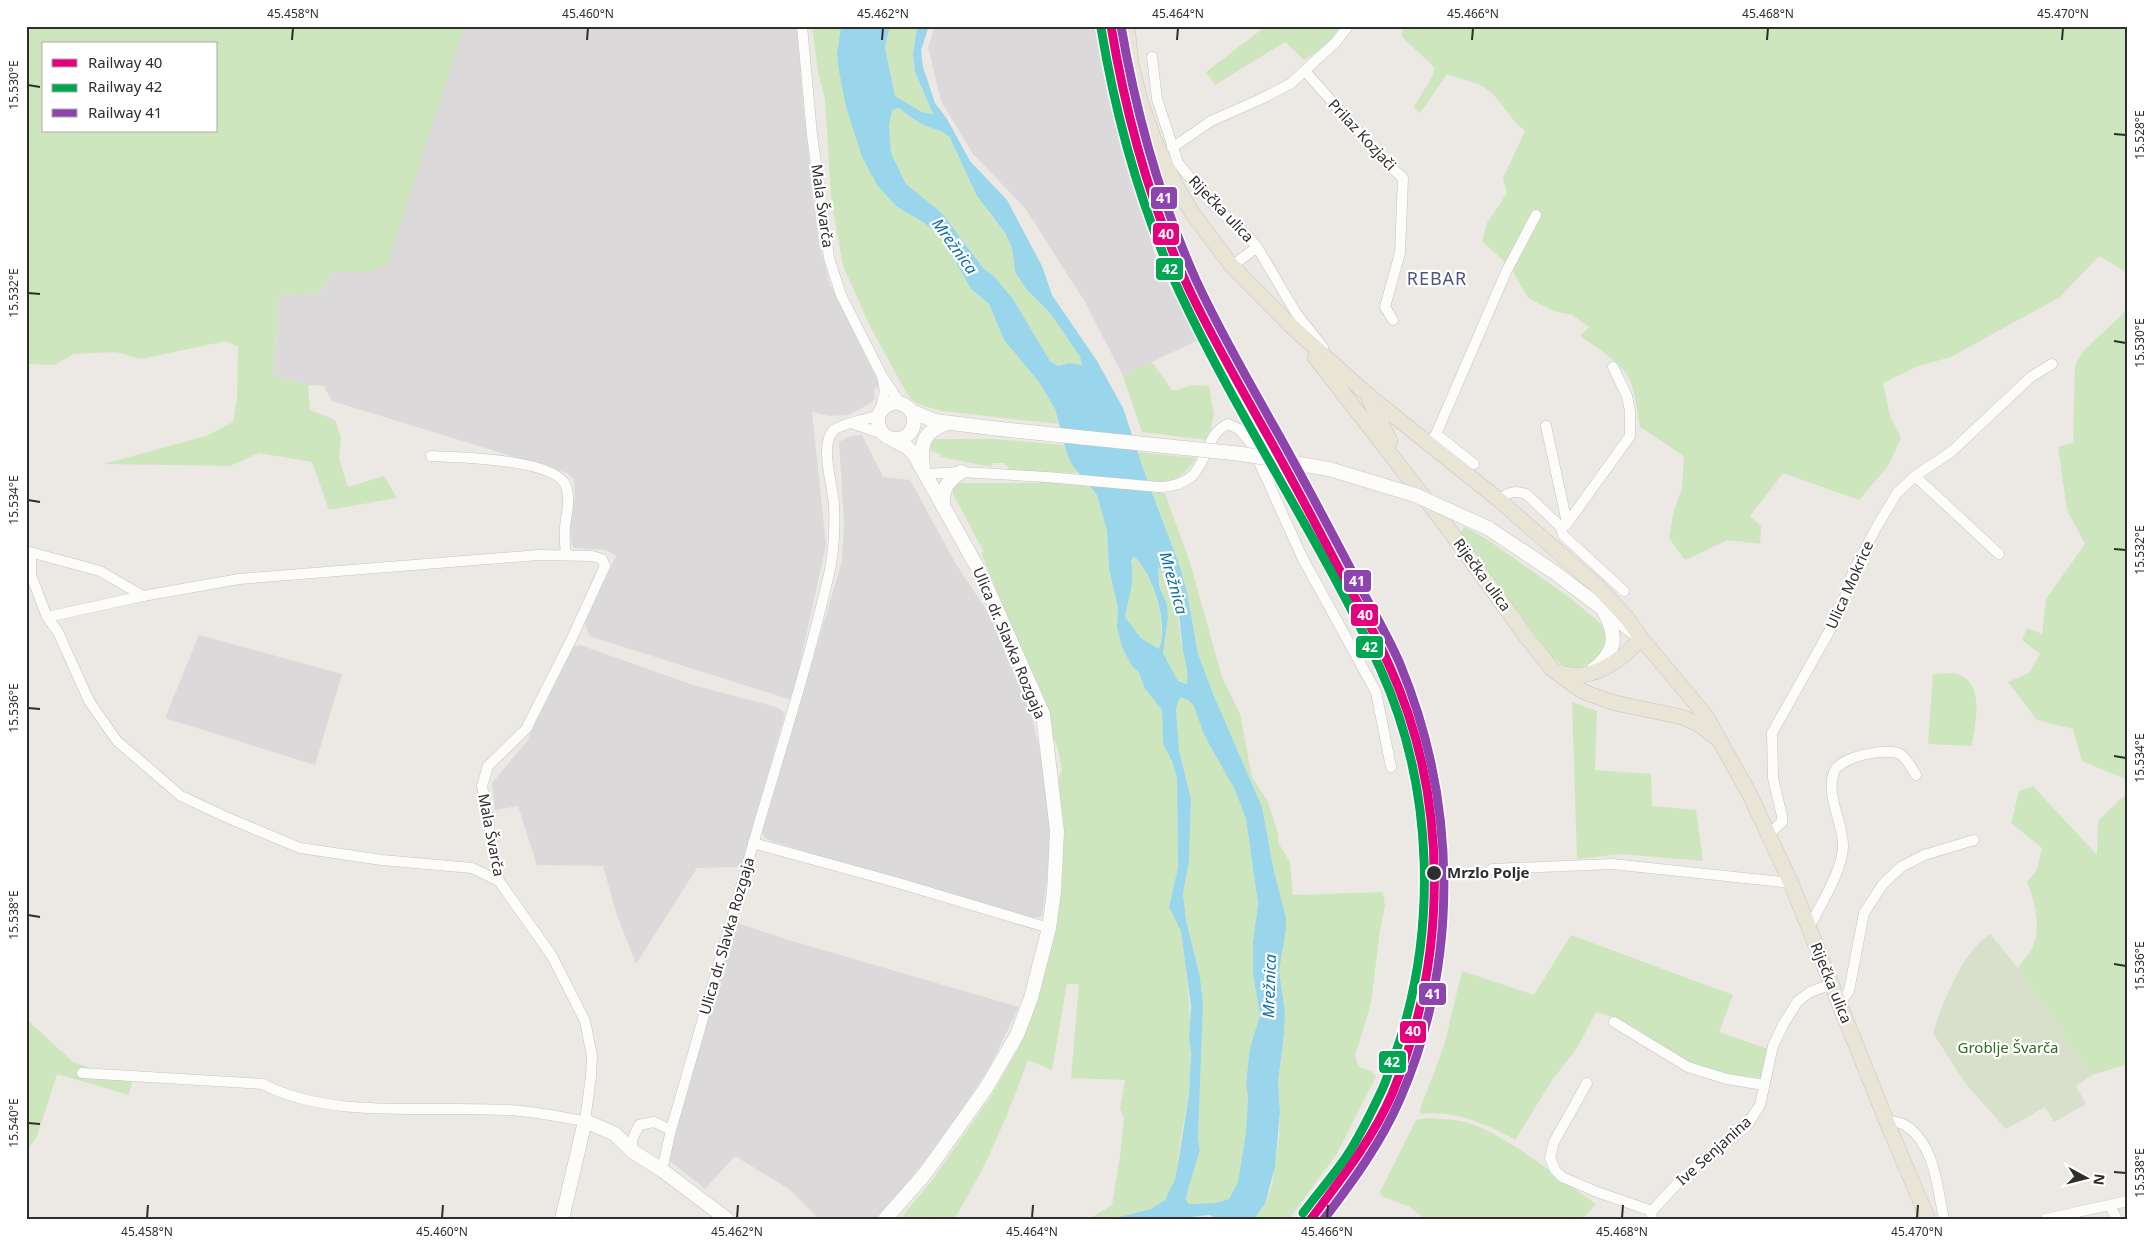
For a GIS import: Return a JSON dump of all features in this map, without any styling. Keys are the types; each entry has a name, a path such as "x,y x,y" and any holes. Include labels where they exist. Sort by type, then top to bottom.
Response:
{"main road":[{"name":"Riječka ulica","path":"1127,26 1140,100 1154,140 1176,186 1193,214 1232,266 1291,326 1368,395 1432,439 1597,586 1627,618 1641,638 1706,716 1726,750 1769,834 1791,883 1886,1120 1928,1219"},
{"name":"Riječka ulica","path":"1291,326 1413,482 1552,669 1589,694 1615,703 1682,717 1700,725 1713,735 1726,750"},
{"path":"1368,395 1373,410 1413,482"},
{"path":"1552,669 1570,675 1591,672 1614,663 1641,638"}],"street":[{"name":"Mala Švarča","path":"802,26 815,153 829,258 841,295 882,376 906,407"},
{"path":"1172,148 1211,121 1290,84 1336,42 1348,26"},
{"name":"Riječka ulica","path":"1152,58 1156,99 1178,163 1210,202 1246,234 1296,313 1346,375"},
{"name":"Prilaz Kozjači","path":"1305,71 1384,162 1403,178 1400,253 1385,307 1393,320"},
{"path":"1474,464 1432,439 1506,272 1536,215"},
{"name":"Riječka ulica","path":"1232,266 1256,247"},
{"name":"Ulica Mokrice","path":"1769,834 1782,822 1772,778 1772,733 1839,614 1853,572 1876,528 1897,494 1915,476 1951,452 2031,377 2052,364"},
{"path":"1564,525 1630,436 1630,410 1627,396 1624,386 1613,367"},
{"path":"882,376 885,390 878,425 888,437"},
{"path":"879,413 891,403 906,407 935,421"},
{"path":"906,407 914,417 913,429"},
{"name":"Ulica dr. Slavka Rozgaja","path":"662,1170 671,1130 794,708 829,573 833,547 834,505 827,457 828,442 832,432 879,413"},
{"path":"853,424 870,428 888,437 905,437 919,424 935,421 950,422 1000,429 1242,454 1329,469 1415,495 1488,528 1521,549 1641,638"},
{"path":"950,422 931,431 925,437 921,451 925,472 1047,477 1159,487 1174,487 1186,481 1194,474 1216,434 1222,427 1228,424 1240,429 1250,442 1302,556 1376,692 1391,767"},
{"path":"1546,426 1564,525 1563,535 1624,591"},
{"name":"Ulica dr. Slavka Rozgaja","path":"913,429 914,454"},
{"name":"Ulica dr. Slavka Rozgaja","path":"885,1219 929,1167 986,1088 1017,1036 1031,998 1049,928 1054,892 1057,830 1043,714 982,574 944,505 914,454 907,447 888,437"},
{"path":"48,617 143,596 239,579 539,555 566,555 564,530 568,497 562,479 555,474 532,467 487,458 432,456"},
{"path":"944,505 943,495 945,487 950,480 961,472"},
{"path":"1915,476 2000,554"},
{"path":"1499,500 1510,492 1526,494 1564,525"},
{"path":"143,596 100,571 29,552 31,575 48,617 58,632 89,701 117,741 181,796 300,848 382,860 472,868 499,881"},
{"name":"Mala Švarča","path":"562,1219 585,1121 592,1056 585,1022 552,956 499,881 482,786 488,766 526,729 572,638 605,566 602,559 592,556 566,555"},
{"path":"1591,672 1605,660 1613,645 1613,630 1602,608"},
{"path":"1809,928 1838,867 1843,846 1831,783 1834,771 1840,764 1851,758 1892,752 1901,754 1916,775"},
{"path":"1839,1004 1849,990 1864,913 1883,884 1901,867 1924,854 1974,840"},
{"path":"754,843 895,882 1049,928"},
{"path":"1492,869 1612,864 1791,883"},
{"name":"Ive Senjanina","path":"1587,1082 1554,1142 1550,1158 1555,1170 1562,1177 1651,1215 1685,1175 1746,1126 1760,1105 1773,1046 1798,1001 1810,992 1832,984"},
{"path":"1614,1022 1688,1067 1727,1080 1764,1085"},
{"path":"82,1073 263,1084 280,1093 331,1106 506,1110 585,1121 615,1134 632,1151 662,1170 727,1219"},
{"path":"1886,1120 1904,1124 1920,1138 1928,1152 1944,1219"},
{"path":"632,1151 632,1140 638,1125 654,1122 671,1130"},
{"path":"2045,1219 2128,1201"},
{"path":"2110,1206 2117,1219"}],"shaded area":[{"path":"464,26 797,26 803,105 819,244 830,284 880,386 874,390 875,398 871,403 848,415 830,416 812,412 826,545 792,700 589,636 585,622 616,556 606,550 574,548 570,527 575,495 574,479 567,473 332,401 324,386 308,385 273,375 279,295 320,293 332,272 370,272"},
{"path":"935,26 1102,26 1125,148 1158,266 1198,340 1123,376 1085,302 1025,208 973,154 941,101 928,47"},
{"path":"862,435 883,477 910,480 956,564 989,614 1031,714 1048,799 1050,833 1047,880 1042,916 1030,919 774,842 765,838 762,833 842,561 844,521 839,442 850,436"},
{"path":"199,635 342,674 315,765 165,718"},
{"path":"580,645 693,685 776,707 785,713 742,867 697,868 636,964 617,915 603,866 537,865 518,806 495,810 492,783 527,741 573,647"},
{"path":"737,923 792,941 1019,1007 989,1068 947,1132 879,1219 819,1219 789,1189 735,1156 705,1189 670,1161 675,1130"}],"green space":[{"path":"26,26 464,26 388,264 370,272 332,272 320,293 279,295 273,375 308,385 310,410 335,420 341,437 339,459 348,487 384,476 397,498 329,510 312,462 259,453 230,466 103,464 206,436 233,422 237,399 238,347 226,341 141,359 116,352 74,354 54,365 26,364"},
{"path":"812,26 841,26 837,54 846,107 897,207 923,222 942,237 971,289 989,304 1004,340 1039,382 1055,409 1058,424 942,411 913,401 906,392 872,330 843,266 831,198 825,99 818,72"},
{"path":"890,26 917,26 913,55 915,72 933,114 922,112 895,96 885,47"},
{"path":"1266,26 1342,26 1333,41 1304,60 1285,42 1215,85 1206,72"},
{"path":"1402,26 2128,26 2128,273 2099,256 2060,297 1951,357 1918,366 1883,383 1890,416 1901,438 1888,466 1859,500 1783,473 1750,516 1761,526 1760,544 1728,540 1685,560 1669,538 1674,510 1682,488 1684,456 1640,427 1634,392 1626,374 1608,356 1580,336 1589,327 1572,315 1553,311 1528,298 1511,268 1482,241 1487,223 1507,193 1503,178 1525,131 1484,87 1447,74 1420,113 1414,107 1433,75 1434,67 1402,37"},
{"path":"899,108 912,119 928,127 943,130 950,138 968,176 989,213 1005,233 1012,248 1015,272 1026,289 1050,313 1080,357 1082,365 1069,363 1058,366 1050,361 1013,299 994,276 984,269 942,213 906,184 891,153 889,127 892,110"},
{"path":"2128,305 2128,780 2082,761 2073,729 2037,720 2008,682 2029,673 2040,654 2022,640 2027,628 2042,634 2046,599 2085,544 2067,510 2058,447 2073,442 2075,365 2084,350 2123,314"},
{"path":"1152,362 1172,390 1192,385 1209,386 1214,415 1208,440 1142,432 1123,376"},
{"path":"933,439 995,439 1064,445 1073,466 1079,473 1017,471 1009,469 1004,463 993,463 991,467 941,457 941,454 931,451 928,446"},
{"path":"1137,452 1196,458 1186,471 1176,478 1164,481 1148,481"},
{"path":"1043,481 1089,486 1097,495 1107,531 1109,569 1118,608 1117,627 1132,666 1139,673 1145,689 1162,710 1163,744 1172,761 1177,779 1178,867 1169,907 1181,930 1183,940 1189,997 1191,1054 1189,1092 1176,1174 1169,1193 1159,1205 1141,1213 1089,1219 1112,1205 1124,1118 1120,1109 1125,1080 1071,1078 1079,984 1067,984 1052,1070 1028,1060 996,1141 966,1200 954,1219 900,1219 933,1179 991,1096 1019,1047 1044,975 1063,836 1058,780 1062,769 1057,746 1048,728 1038,690 981,553 984,552 953,494 953,486 956,483 1036,483"},
{"path":"1152,491 1165,493 1191,566 1222,677 1240,714 1252,777 1268,802 1277,830 1279,844 1290,862 1293,895 1383,892 1385,906 1380,930 1371,1003 1355,1056 1359,1067 1371,1071 1376,1077 1336,1155 1289,1219 1254,1219 1265,1204 1272,1185 1279,1137 1278,1083 1285,1012 1279,971 1286,930 1286,918 1274,871 1262,807 1198,654 1187,592 1180,567"},
{"path":"1464,526 1488,540 1569,597 1600,623 1607,635 1607,650 1594,661 1581,667 1568,667 1553,658 1460,535"},
{"path":"1134,556 1147,575 1157,600 1162,626 1159,649 1141,638 1125,617 1132,582 1131,561"},
{"path":"1158,566 1165,574 1174,593 1188,684 1178,681 1163,653 1168,618 1167,604 1159,586"},
{"path":"1950,673 1960,675 1968,680 1973,688 1976,697 1976,717 1972,746 1928,744 1933,674"},
{"path":"1180,697 1188,700 1194,706 1204,735 1235,790 1246,819 1258,905 1253,942 1253,974 1260,1016 1250,1047 1246,1083 1248,1097 1246,1132 1238,1182 1229,1199 1215,1203 1189,1204 1186,1199 1200,1150 1198,1139 1203,1004 1200,977 1186,920 1183,893 1189,862 1191,799 1179,750 1176,709"},
{"path":"1572,702 1597,711 1595,770 1651,774 1652,806 1696,810 1703,861 1620,854 1577,859"},
{"path":"2033,786 2097,855 2098,821 2128,792 2128,1064 2092,1075 2018,968 2030,952 2036,935 2035,907 2027,882 2037,870 2042,848 2011,823 2019,791"},
{"name":"Groblje Švarča","path":"1990,934 2032,985 2092,1075 2076,1086 2086,1104 2054,1122 2045,1107 2006,1129 1965,1083 1933,1033 1942,1007 1962,965 1980,942"},
{"path":"1571,935 1733,995 1719,1032 1768,1049 1761,1078 1727,1075 1675,1057 1613,1017 1596,1012 1577,1048 1553,1079 1515,1140 1482,1124 1458,1116 1434,1113 1421,1114 1420,1109 1444,1046 1462,971 1534,995"},
{"path":"26,1019 73,1062 132,1082 129,1095 57,1074 37,1136 26,1153"},
{"path":"1427,1118 1465,1122 1497,1136 1515,1146 1596,1204 1582,1219 1425,1219 1410,1207 1381,1196 1380,1192 1416,1120"}],"water":[{"name":"Mrežnica","path":"841,26 890,26 885,47 895,96 922,112 933,114 915,72 913,55 917,26 929,26 921,50 923,67 935,103 947,119 970,161 1007,200 1042,266 1052,295 1097,361 1123,408 1180,567 1187,592 1198,654 1262,807 1274,871 1286,918 1286,930 1279,971 1285,1012 1278,1083 1280,1112 1275,1167 1265,1204 1254,1219 1217,1219 1210,1215 1171,1219 1111,1219 1151,1209 1165,1200 1175,1179 1189,1094 1191,1006 1181,931 1169,907 1178,867 1177,779 1172,761 1163,744 1162,710 1145,689 1139,673 1132,666 1122,647 1117,627 1118,608 1109,569 1107,531 1097,495 1073,466 1067,454 1055,409 1039,382 1004,340 989,304 971,289 942,237 923,222 897,207 877,185 862,157 846,107 837,54","holes":["899,108 918,122 942,131 950,138 977,196 1005,233 1012,248 1015,272 1026,289 1050,313 1080,357 1082,365 1069,363 1058,366 1050,361 1013,299 994,276 984,269 942,213 906,184 891,153 889,127 892,110","1134,556 1141,564 1153,587 1162,626 1162,638 1159,649 1141,638 1125,617 1132,582 1131,561","1158,567 1170,582 1177,602 1187,684 1178,681 1163,653 1168,618 1167,604 1159,586","1180,697 1188,700 1194,706 1204,735 1235,790 1246,819 1258,904 1253,942 1253,974 1260,1016 1250,1047 1246,1083 1248,1097 1246,1132 1238,1182 1229,1199 1215,1203 1189,1204 1186,1199 1200,1150 1198,1139 1203,1004 1200,977 1186,920 1183,893 1189,862 1191,799 1179,750 1176,709"]}],"rail line":[{"name":"40","path":"1111,26 1124,93 1141,159 1174,256 1214,339 1365,615 1389,665 1409,716 1423,770 1432,824 1434,879 1432,934 1424,989 1410,1042 1384,1111 1355,1159 1311,1219"},
{"name":"41","path":"1121,26 1142,124 1160,187 1183,250 1223,335 1304,481 1395,653 1419,717 1432,771 1441,826 1444,881 1441,937 1433,992 1420,1046 1400,1099 1384,1131 1366,1161 1324,1219"},
{"name":"42","path":"1101,28 1122,129 1142,196 1166,261 1203,341 1357,620 1380,668 1398,714 1412,763 1420,812 1424,862 1423,912 1418,962 1408,1011 1386,1081 1364,1126 1346,1157 1303,1213"}],"place":[{"name":"Mrzlo Polje","path":"1434,873"}],"district":[{"name":"REBAR","path":"1437,279"}]}
